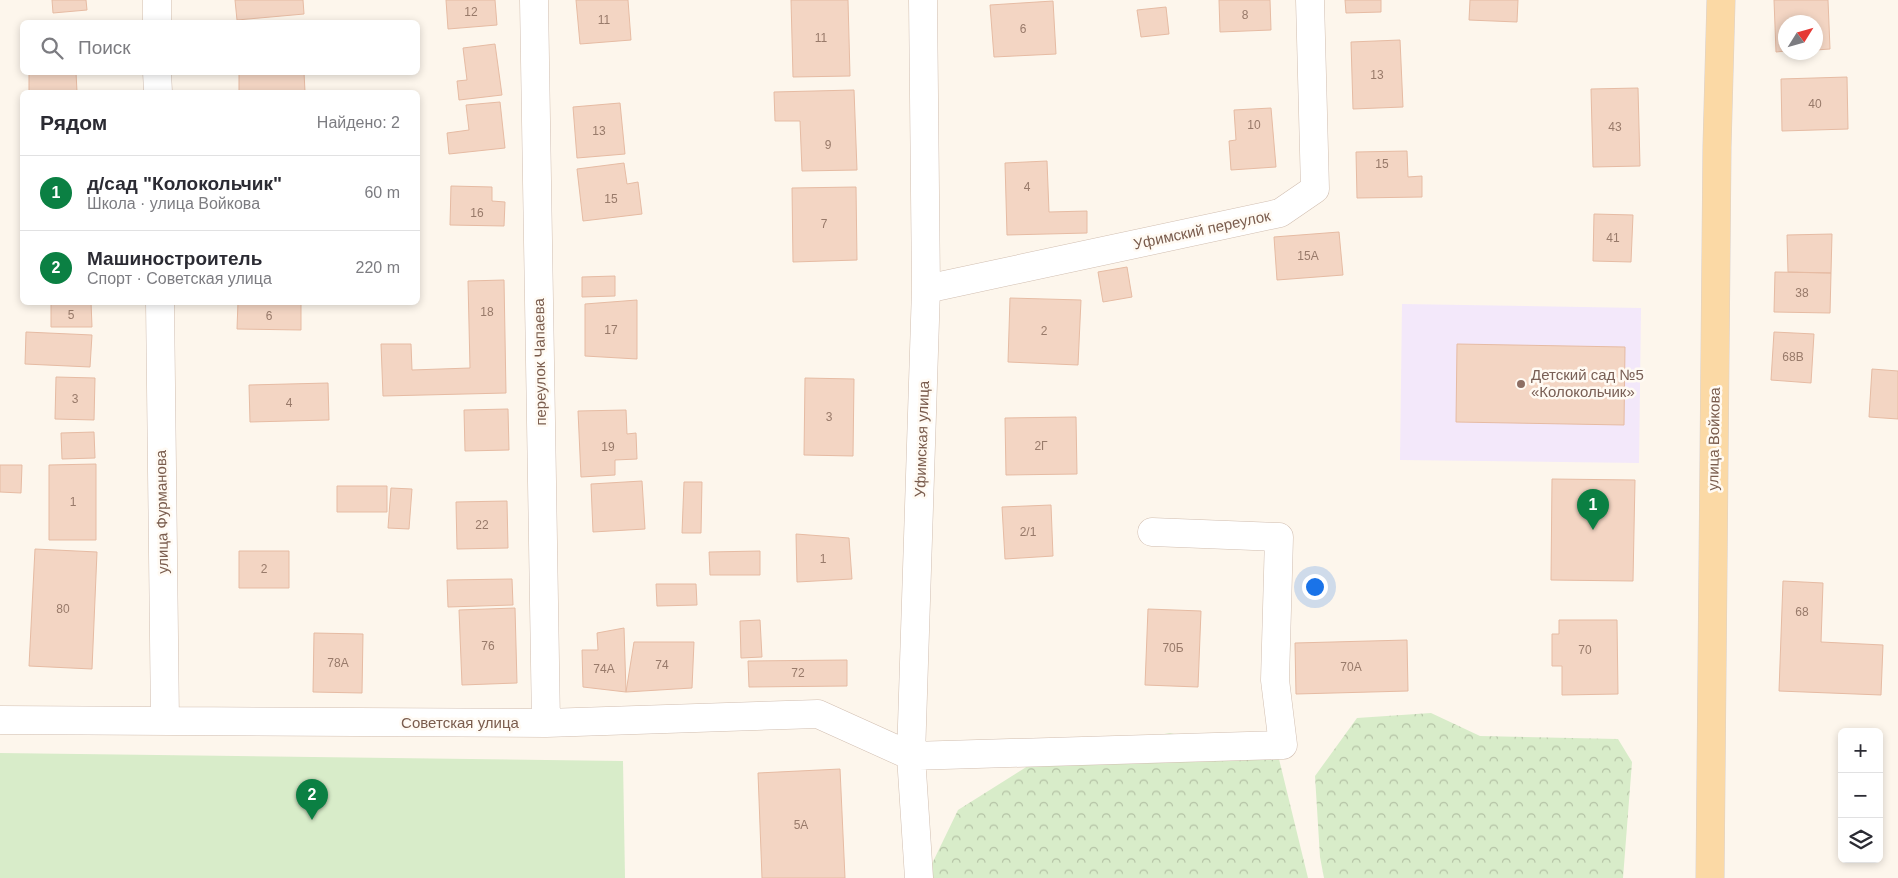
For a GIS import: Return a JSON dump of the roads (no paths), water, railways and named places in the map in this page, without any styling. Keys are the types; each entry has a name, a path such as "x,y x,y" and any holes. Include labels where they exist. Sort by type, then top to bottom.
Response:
{"main road":[{"name":"улица Войкова","path":"1710,878 1709,821 1717,147 1721,0"},
{"path":"1692,878 1709,821"}],"street":[{"path":"157,0 157,20"},
{"name":"переулок Чапаева","path":"534,0 546,723"},
{"name":"Уфимская улица","path":"919,878 912,756 926,290 923,0"},
{"name":"Уфимский переулок","path":"926,290 1280,214 1315,189 1310,0"},
{"path":"158,75 158,90"},
{"name":"улица Фурманова","path":"160,305 165,721"},
{"path":"912,756 1283,745 1275,680 1279,537 1152,532"},
{"name":"Советская улица","path":"0,720 546,723 818,714 912,756"}],"place":[{"name":"Детский сад №5 «Колокольчик»","path":"1521,384"},
{"name":"д/сад \"Колокольчик\"","path":"1593,530"},
{"name":"Машиностроитель","path":"312,820"}]}
